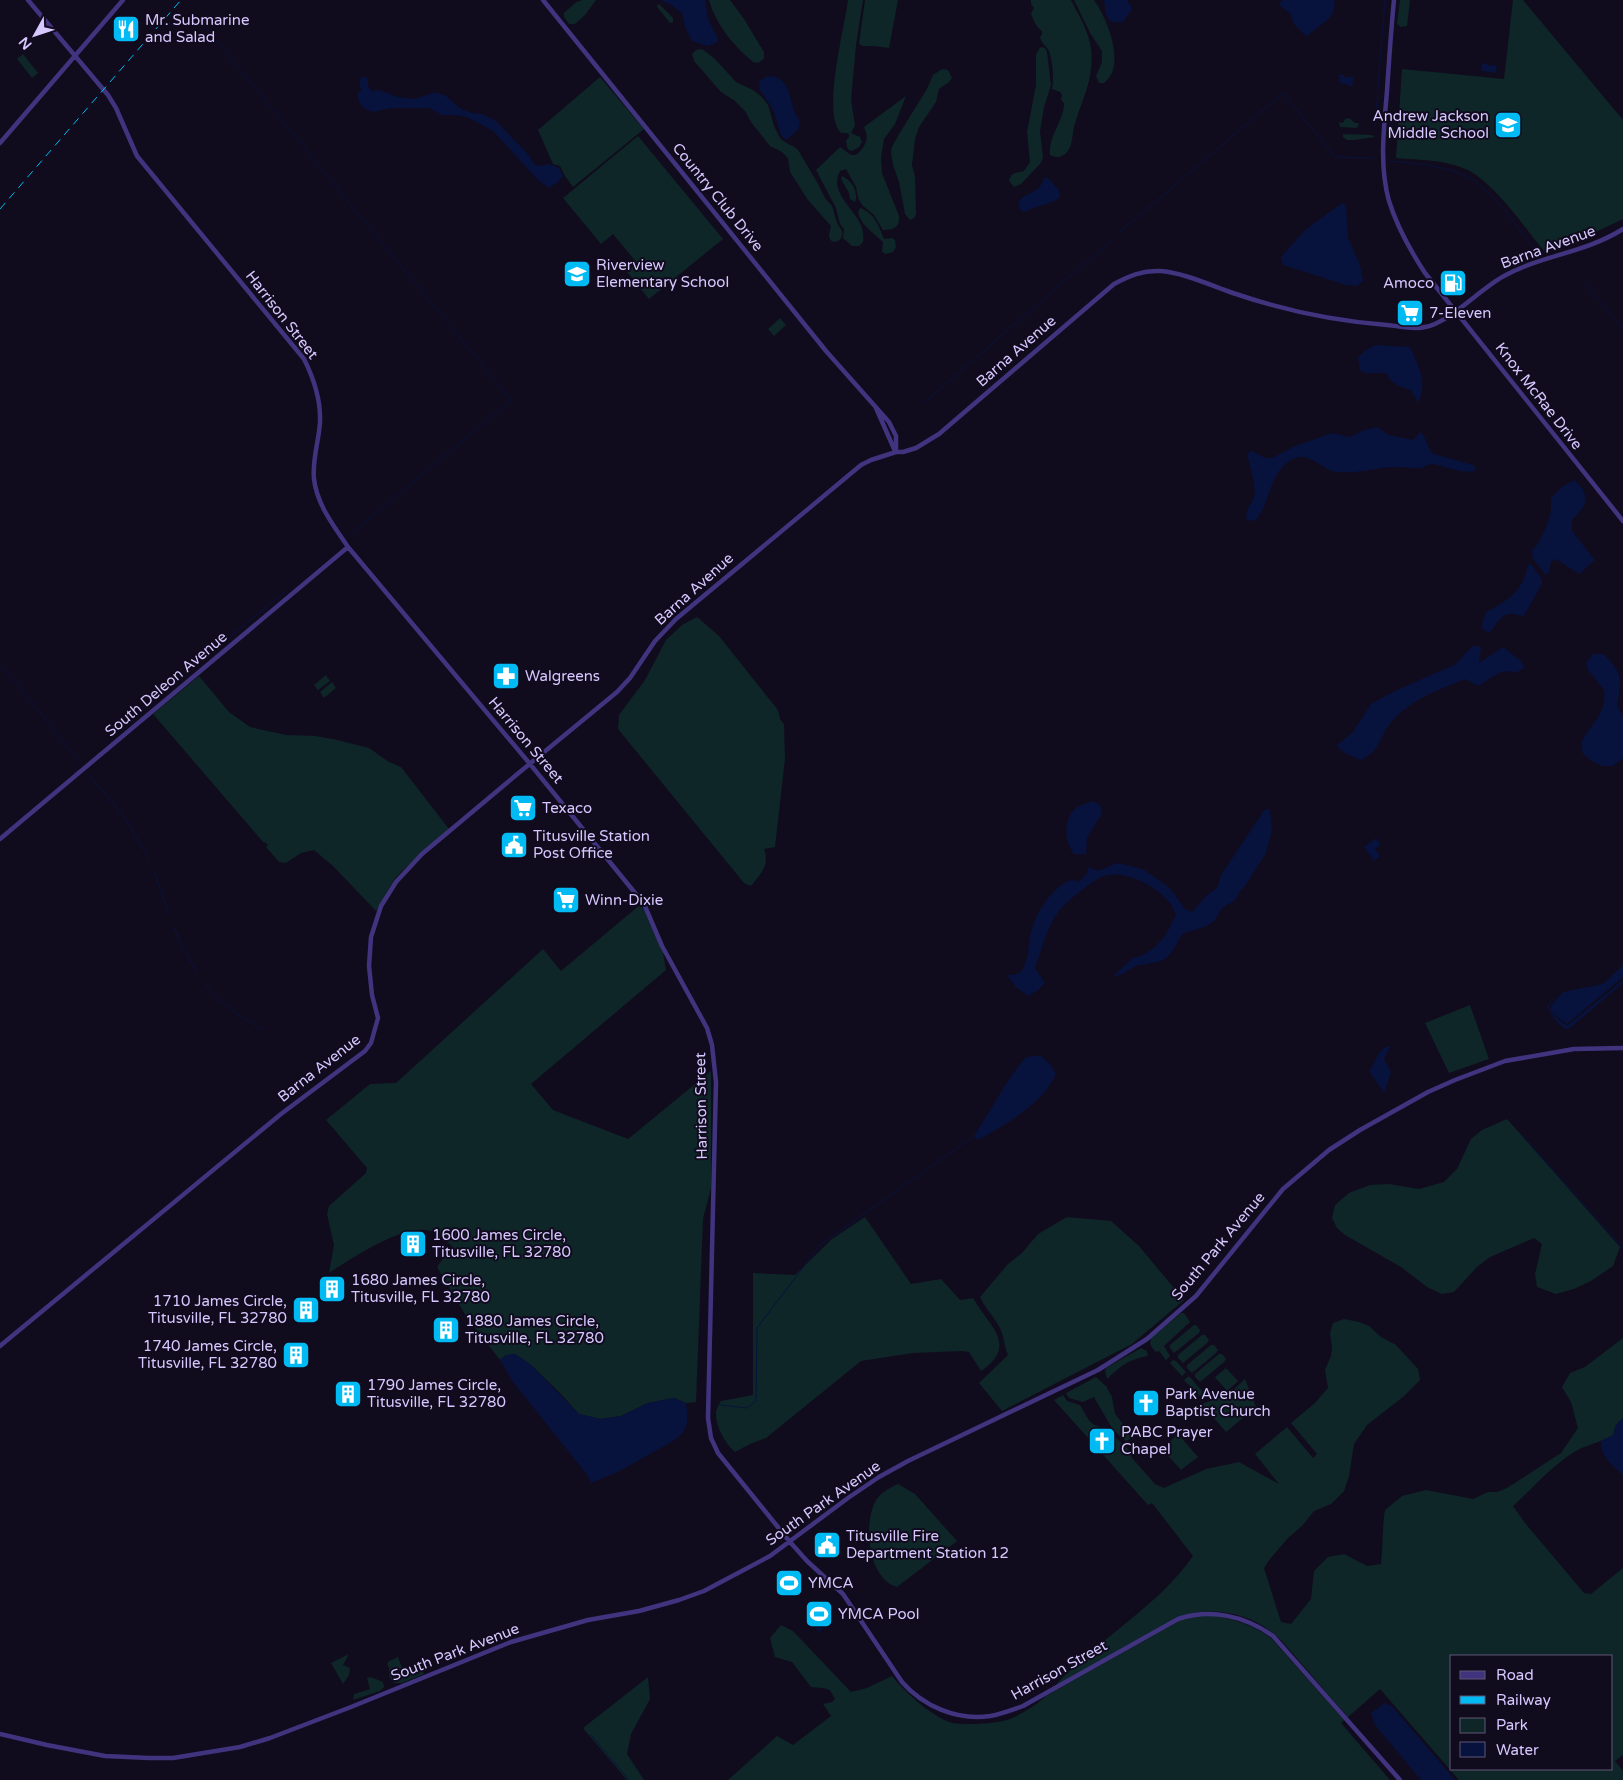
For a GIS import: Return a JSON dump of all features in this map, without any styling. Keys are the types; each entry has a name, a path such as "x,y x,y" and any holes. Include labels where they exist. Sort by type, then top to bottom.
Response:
{"street":[{"name":"Harrison Street","path":"28,0 112,101 137,156 304,359 317,388 319,402 320,422 314,462 314,479 323,507 331,522 348,547 530,764 644,904 662,946 707,1028 712,1045 716,1082 709,1429 718,1453 790,1542 807,1561 843,1594 892,1668 907,1687 918,1697 938,1708 959,1715 974,1717 1006,1713 1023,1706 1178,1619 1193,1614 1225,1615 1250,1622 1273,1636 1400,1780"},
{"path":"0,143 123,0"},
{"name":"Country Club Drive","path":"543,0 805,325 889,422 896,436 896,452"},
{"name":"Knox McRae Drive","path":"1394,0 1382,141 1385,185 1394,213 1410,249 1425,273 1623,521"},
{"name":"Barna Avenue","path":"0,1346 281,1114 365,1051 371,1043 378,1018 372,995 369,966 371,937 381,906 396,882 422,854 617,692 630,678 655,641 676,619 710,590 862,465 896,452 916,448 939,434 1103,292 1124,278 1146,271 1162,271 1292,310 1347,322 1426,327 1441,320 1504,275 1597,244 1623,228"},
{"name":"South Deleon Avenue","path":"0,840 348,547"},
{"name":"South Park Avenue","path":"0,1734 105,1756 173,1758 240,1747 270,1738 511,1642 588,1620 639,1611 680,1600 704,1591 770,1556 879,1477 908,1460 1098,1370 1147,1339 1196,1296 1283,1189 1329,1150 1360,1130 1428,1092 1505,1061 1574,1049 1623,1048"}],"green space":[{"path":"582,0 596,0 585,15 575,24 569,24 564,17 564,13 575,3"},
{"path":"709,0 730,0 764,52 764,59 758,63 753,62 739,49 726,34 716,18"},
{"path":"848,0 863,0 856,45 851,100 855,125 851,133 860,137 862,142 859,147 852,151 849,150 846,141 849,134 841,133 835,123 833,108 836,70"},
{"path":"865,0 898,0 889,48 859,44"},
{"path":"1031,0 1071,0 1090,42 1091,71 1087,90 1074,127 1069,149 1059,157 1050,155 1050,148 1051,141 1062,116 1064,103 1061,100 1062,95 1060,92 1052,89 1053,70 1050,55 1040,37 1042,31 1032,16 1031,13 1034,8"},
{"path":"1074,0 1094,0 1109,30 1114,54 1114,65 1111,75 1104,83 1099,83 1096,76 1102,62 1102,51 1090,33"},
{"path":"1400,0 1410,0 1407,26 1401,27 1397,24"},
{"name":"Andrew Jackson Middle School","path":"1513,0 1523,0 1623,120 1623,219 1590,235 1544,251 1499,196 1468,170 1442,162 1396,158 1402,69 1504,79"},
{"path":"659,4 673,18 673,22 670,23 658,8"},
{"path":"1041,47 1045,48 1047,52 1051,85 1044,107 1040,131 1043,158 1040,164 1021,184 1014,187 1009,181 1011,176 1024,171 1030,162 1027,132 1036,85 1036,55"},
{"path":"702,49 714,58 736,82 753,90 768,105 774,126 780,138 798,150 825,198 832,206 837,223 842,231 839,240 834,242 830,240 831,226 808,200 790,172 788,158 782,152 770,146 751,122 745,111 735,101 721,92 694,61 692,54 696,50"},
{"path":"23,54 38,73 32,78 17,59"},
{"path":"942,69 948,70 952,78 939,89 936,102 919,127 915,139 912,165 915,177 916,214 910,220 905,214 899,182 893,165 892,147 927,89 933,75"},
{"path":"600,77 644,129 573,187 560,166 553,164 538,130"},
{"path":"906,96 895,124 884,139 881,157 882,173 899,216 896,227 883,230 874,215 862,205 858,198 856,187 846,169 840,171 837,178 839,192 860,223 863,232 863,242 859,246 852,246 843,238 844,229 840,224 836,208 816,170 840,147 851,155 856,155 866,142 867,135 864,127"},
{"path":"1349,118 1355,123 1359,123 1357,128 1340,127 1339,122 1343,123 1345,119"},
{"path":"1343,134 1372,135 1375,137 1347,140 1343,137"},
{"path":"638,136 723,239 649,299 627,272 637,263 613,234 601,244 563,198"},
{"path":"842,176 849,180 854,187 855,202 850,199 849,193 841,179"},
{"path":"860,208 873,217 884,239 892,238 895,240 896,247 893,252 886,254 882,252 883,242 862,221 858,212"},
{"path":"780,318 786,325 774,336 768,329"},
{"path":"697,617 719,636 778,710 780,719 784,724 785,759 775,847 764,849 766,860 764,869 751,886 744,883 618,729 619,715 645,680 666,640 682,625"},
{"path":"326,675 330,681 318,690 314,685"},
{"path":"199,676 229,712 250,727 286,735 333,739 369,748 389,762 401,767 449,829 402,871 394,880 376,911 333,866 314,850 301,853 286,863 279,862 266,847 268,845 264,843 153,714"},
{"path":"332,682 336,688 324,698 320,692"},
{"path":"641,904 663,952 666,970 531,1084 553,1110 628,1139 711,1071 711,1188 703,1219 696,1402 686,1403 674,1398 648,1403 621,1416 600,1419 579,1414 530,1364 515,1354 506,1355 500,1360 466,1316 437,1267 452,1246 437,1234 426,1230 403,1233 376,1245 329,1273 334,1245 327,1214 329,1206 366,1173 367,1168 326,1120 370,1084 396,1083 543,949 561,971"},
{"path":"1470,1005 1489,1059 1449,1073 1425,1023"},
{"path":"1507,1119 1620,1247 1613,1266 1591,1281 1574,1289 1556,1294 1537,1287 1535,1274 1542,1244 1534,1238 1490,1257 1477,1267 1454,1292 1442,1294 1427,1287 1401,1267 1345,1235 1337,1228 1332,1218 1335,1205 1349,1193 1370,1185 1389,1184 1419,1189 1444,1182 1457,1169 1471,1139 1482,1130"},
{"path":"865,1217 911,1284 941,1279 960,1300 973,1298 997,1335 998,1353 992,1362 981,1371 969,1352 962,1351 913,1353 861,1361 766,1438 735,1452 721,1434 716,1412 721,1401 753,1395 753,1273 795,1275 832,1239"},
{"path":"1067,1217 1111,1221 1139,1246 1184,1300 1132,1344 1002,1411 979,1383 1008,1355 1000,1328 980,1297 1008,1264 1022,1253 1038,1234"},
{"path":"1181,1313 1184,1313 1190,1322 1164,1346 1170,1356 1166,1360 1159,1351 1156,1352 1152,1347 1151,1338"},
{"path":"1344,1319 1369,1326 1381,1337 1396,1345 1418,1369 1420,1380 1403,1397 1367,1425 1354,1444 1349,1476 1344,1491 1331,1504 1314,1511 1302,1526 1288,1538 1264,1568 1281,1622 1291,1624 1311,1599 1314,1571 1328,1557 1344,1554 1367,1566 1381,1564 1385,1510 1402,1496 1426,1490 1473,1499 1488,1492 1497,1492 1507,1488 1561,1453 1578,1428 1571,1402 1562,1387 1570,1373 1585,1367 1623,1338 1623,1418 1616,1425 1613,1435 1571,1454 1548,1472 1513,1506 1584,1593 1591,1594 1623,1568 1623,1755 1615,1761 1623,1771 1623,1780 1459,1780 1450,1770 1613,1770 1613,1655 1450,1655 1450,1770 1380,1689 1348,1717 1288,1647 1274,1634 1252,1620 1228,1613 1202,1612 1177,1617 1055,1686 1089,1653 1162,1592 1193,1556 1152,1503 1148,1505 1054,1400 1063,1395 1067,1401 1080,1405 1092,1423 1106,1428 1129,1450 1132,1458 1155,1484 1164,1488 1206,1469 1239,1462 1279,1484 1255,1454 1287,1427 1313,1458 1317,1454 1291,1423 1315,1403 1328,1388 1325,1370 1331,1356 1330,1333 1333,1323"},
{"path":"1194,1325 1200,1330 1199,1333 1174,1353 1170,1345"},
{"path":"1202,1335 1205,1335 1209,1340 1207,1343 1183,1363 1178,1358 1178,1355"},
{"path":"1211,1345 1214,1345 1218,1350 1216,1353 1192,1373 1187,1368 1187,1365"},
{"path":"1141,1348 1147,1351 1148,1356 1125,1364 1107,1379 1106,1368"},
{"path":"1219,1354 1222,1354 1226,1359 1224,1362 1200,1382 1195,1377 1195,1374"},
{"path":"1173,1360 1186,1372 1182,1376 1170,1363"},
{"path":"1226,1368 1238,1381 1227,1391 1215,1377"},
{"path":"1189,1376 1203,1392 1202,1398 1184,1380"},
{"path":"1096,1377 1106,1386 1112,1397 1115,1414 1132,1435 1130,1439 1126,1441 1113,1430 1094,1397 1083,1402 1069,1398 1066,1393"},
{"path":"1245,1379 1256,1407 1226,1432 1202,1404 1229,1394"},
{"path":"1178,1434 1198,1457 1181,1470 1162,1449"},
{"path":"898,1484 915,1494 957,1541 897,1587 887,1582 874,1563 869,1538 869,1525 874,1504 878,1497"},
{"path":"1208,1615 1241,1622 1271,1638 1344,1720 1341,1723 1390,1780 728,1780 777,1736 793,1745 831,1716 823,1704 832,1702 835,1699 830,1690 811,1687 792,1662 775,1657 770,1638 781,1625 793,1631 851,1692 867,1688 892,1676 904,1689 937,1716 953,1723 972,1724 1007,1720 1179,1621 1193,1616"},
{"path":"349,1654 343,1665 350,1668 349,1675 343,1684 331,1663"},
{"path":"398,1657 405,1671 420,1665 424,1674 402,1683 394,1683 389,1676 387,1664"},
{"path":"371,1677 383,1682 384,1687 380,1691 353,1700 354,1694 370,1689 367,1678"},
{"path":"648,1677 650,1699 631,1734 627,1754 644,1780 627,1780 583,1728"}],"water":[{"path":"661,0 705,0 708,19 718,38 718,42 708,46 692,41 685,27 682,13"},
{"path":"1104,0 1127,0 1131,6 1131,11 1123,22 1112,22 1107,17"},
{"path":"1282,0 1334,0 1333,13 1307,37 1294,24 1291,14 1279,5"},
{"path":"1486,63 1497,66 1496,73 1482,71 1482,64"},
{"path":"1339,75 1354,77 1352,86 1348,86 1348,82 1346,84 1340,83"},
{"path":"364,76 368,79 368,86 372,91 379,90 398,97 415,99 435,92 446,96 461,109 482,114 496,121 527,153 536,166 549,164 559,168 563,176 549,188 538,180 493,131 467,117 442,115 429,108 392,108 373,112 365,109 360,104 357,94 361,90 359,80"},
{"path":"768,76 779,79 786,86 794,111 800,122 798,130 786,140 781,135 773,109 760,90 759,81"},
{"path":"1046,177 1056,186 1060,193 1059,197 1055,201 1025,212 1021,211 1018,203 1020,199 1039,188"},
{"path":"1342,203 1346,205 1348,238 1360,265 1363,281 1357,286 1346,285 1283,265 1281,257 1305,230"},
{"path":"1375,345 1410,347 1422,381 1421,395 1418,403 1411,390 1396,384 1386,373 1365,373 1360,370 1358,358"},
{"path":"1377,427 1389,435 1413,440 1421,432 1434,454 1473,465 1476,470 1467,472 1429,464 1421,468 1390,467 1353,472 1337,472 1308,458 1295,458 1281,468 1255,521 1247,520 1247,511 1255,493 1247,453 1252,451 1265,458 1272,458 1295,446 1332,433 1350,437 1364,430"},
{"path":"1574,480 1580,485 1585,500 1581,510 1572,520 1572,531 1595,560 1579,574 1556,559 1551,562 1549,572 1546,575 1533,559 1532,550 1541,538 1547,525 1551,510 1551,498 1562,487"},
{"path":"1531,564 1542,579 1542,584 1525,614 1523,616 1507,614 1488,633 1481,627 1486,612 1501,604 1518,589 1528,565"},
{"path":"1472,646 1481,648 1479,663 1503,647 1521,661 1525,667 1516,673 1505,672 1496,675 1478,686 1465,679 1418,700 1401,712 1389,724 1376,748 1367,757 1360,760 1339,748 1337,745 1353,732 1371,704 1395,691 1456,664"},
{"path":"1593,654 1604,654 1615,667 1620,677 1617,706 1623,716 1623,758 1613,766 1602,766 1592,761 1583,754 1581,743 1603,706 1604,690 1588,670 1586,663"},
{"path":"1091,801 1099,804 1102,809 1101,815 1087,838 1086,854 1074,854 1067,837 1067,825 1076,808"},
{"path":"1265,809 1270,810 1272,831 1265,855 1243,889 1236,899 1221,910 1212,923 1182,934 1168,957 1154,963 1136,966 1121,975 1114,975 1133,958 1141,956 1154,948 1165,936 1176,915 1169,902 1156,890 1140,880 1112,874 1099,878 1087,886 1068,902 1055,917 1035,968 1045,983 1037,991 1028,996 1016,987 1007,975 1018,974 1022,970 1035,920 1051,895 1065,883 1072,880 1078,882 1086,875 1089,867 1098,871 1117,863 1143,869 1170,888 1185,909 1192,912 1207,895 1217,888 1221,875"},
{"path":"1376,838 1381,844 1375,849 1380,856 1374,861 1364,847"},
{"path":"1623,965 1623,977 1567,1024 1551,1012 1551,1006 1563,992 1603,984"},
{"path":"1623,980 1623,983 1570,1028 1565,1029 1562,1027 1555,1019 1547,1008 1549,1003 1559,993 1549,1005 1550,1012 1567,1026"},
{"path":"1388,1046 1390,1047 1384,1059 1391,1072 1384,1093 1369,1071 1379,1053"},
{"path":"1041,1056 1050,1064 1056,1074 1050,1085 1023,1112 978,1140 974,1136 1011,1076 1025,1058"},
{"path":"515,1354 530,1364 579,1414 601,1419 621,1416 648,1403 674,1398 686,1403 687,1425 679,1437 673,1441 620,1471 591,1483 588,1476 513,1382 500,1360 506,1355"},
{"path":"1623,1418 1623,1475 1605,1456 1602,1451 1601,1441 1613,1435 1616,1425"},
{"path":"816,1615 819,1619 823,1615 830,1623 819,1632 809,1621"},
{"path":"1385,1703 1392,1706 1455,1780 1421,1780 1375,1725 1371,1713"}],"waterway":[{"path":"1375,126 1385,0"},
{"path":"206,28 511,400 350,535"},
{"path":"1120,232 1283,93 1335,157 1373,158"},
{"path":"1389,161 1451,170 1468,177 1488,192 1515,223 1538,254"},
{"path":"925,402 1114,238"},
{"path":"1585,283 1623,329"},
{"path":"127,720 286,591"},
{"path":"0,667 14,680 80,763"},
{"path":"89,775 126,819 149,859"},
{"path":"154,871 169,914"},
{"path":"174,927 181,945 197,972"},
{"path":"204,982 216,997 230,1009 262,1029"},
{"path":"1521,1134 1623,1248"},
{"path":"721,1405 747,1408 756,1401 757,1328 820,1245 974,1136"},
{"path":"591,1735 629,1780"}],"railway":[{"path":"0,209 181,0"}],"place":[{"name":"Mr. Submarine and Salad","path":"126,29"},
{"name":"Andrew Jackson Middle School","path":"1508,125"},
{"name":"Riverview Elementary School","path":"577,274"},
{"name":"Amoco","path":"1453,283"},
{"name":"7-Eleven","path":"1410,313"},
{"name":"Walgreens","path":"506,676"},
{"name":"Texaco","path":"523,808"},
{"name":"Titusville Station Post Office","path":"514,845"},
{"name":"Winn-Dixie","path":"566,900"},
{"name":"1600 James Circle, Titusville, FL 32780","path":"413,1244"},
{"name":"1680 James Circle, Titusville, FL 32780","path":"332,1289"},
{"name":"1710 James Circle, Titusville, FL 32780","path":"306,1310"},
{"name":"1880 James Circle, Titusville, FL 32780","path":"446,1330"},
{"name":"1740 James Circle, Titusville, FL 32780","path":"296,1355"},
{"name":"1790 James Circle, Titusville, FL 32780","path":"348,1394"},
{"name":"Park Avenue Baptist Church","path":"1146,1403"},
{"name":"PABC Prayer Chapel","path":"1102,1441"},
{"name":"Titusville Fire Department Station 12","path":"827,1545"},
{"name":"YMCA","path":"789,1583"},
{"name":"YMCA Pool","path":"819,1614"}]}
